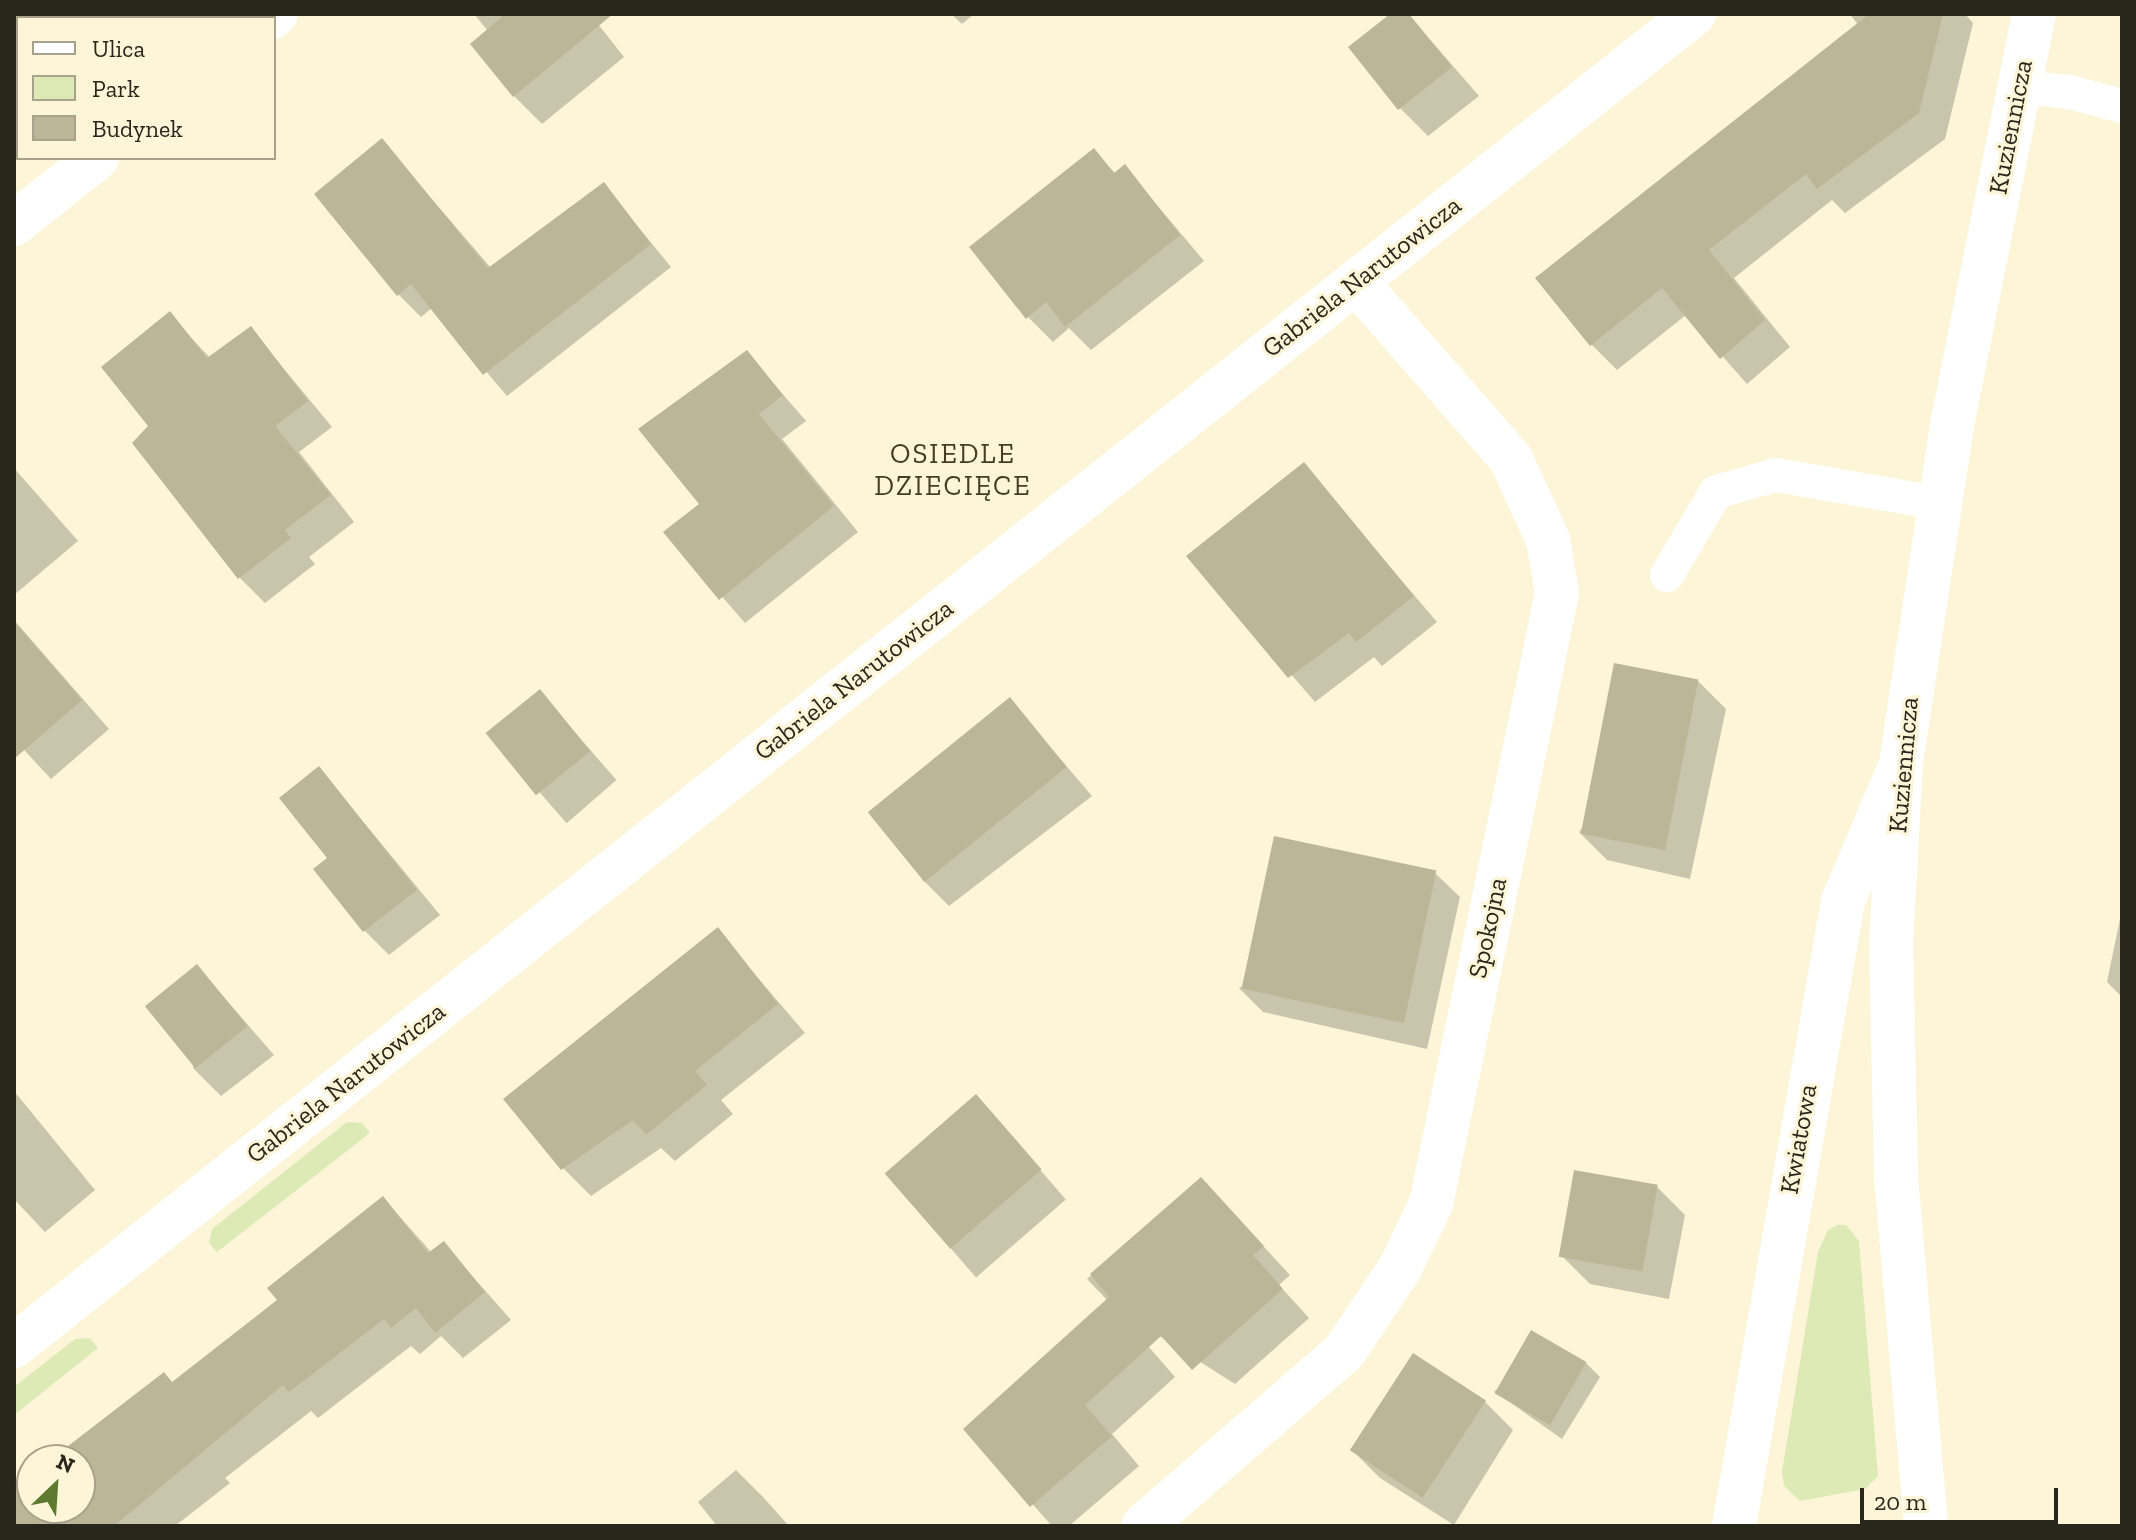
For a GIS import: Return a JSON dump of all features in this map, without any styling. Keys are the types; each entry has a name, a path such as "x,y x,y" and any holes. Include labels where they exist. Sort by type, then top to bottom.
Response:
{"main road":[{"name":"Gabriela Narutowicza","path":"14,1346 1694,14"},
{"name":"Kuziennicza","path":"1926,1526 1896,1177 1891,944 1901,763 1938,503 2034,14"},
{"path":"14,224 94,160"},
{"name":"Spokojna","path":"1143,1526 1344,1352 1400,1268 1431,1204 1557,593 1548,540 1511,459 1356,282"},
{"name":"Kwiatowa","path":"1734,1526 1843,901 1901,763"}],"lane":[{"path":"2019,87 2070,92 2122,106"},
{"path":"1667,575 1716,492 1776,475 1938,503"}],"green space":[{"path":"347,1122 362,1123 370,1133 217,1252 209,1243 212,1229"},
{"path":"1846,1225 1859,1241 1878,1476 1865,1489 1800,1501 1784,1486 1782,1472 1818,1252 1828,1230"},
{"path":"90,1338 98,1348 14,1415 14,1387 75,1339"}],"building":[{"path":"505,14 613,14 513,97 470,44"},
{"path":"1390,14 1409,14 1452,67 1398,110 1348,47"},
{"path":"1869,14 1943,14 1919,113 1817,189 1806,174 1709,250 1765,320 1720,359 1662,288 1590,346 1535,278"},
{"path":"382,138 488,268 604,182 651,244 483,375 411,284 397,296 314,194"},
{"path":"1094,148 1114,173 1125,164 1180,235 1065,327 1046,302 1026,319 969,247"},
{"path":"170,311 207,358 251,326 308,401 275,426 331,495 285,530 291,538 238,579 132,443 148,426 101,367"},
{"path":"747,350 783,395 759,414 834,506 719,600 663,532 699,504 638,429"},
{"path":"1304,462 1414,596 1356,642 1349,633 1288,678 1186,556"},
{"path":"14,621 82,700 14,759"},
{"path":"1614,663 1698,679 1665,850 1581,834"},
{"path":"540,689 590,751 536,795 486,733"},
{"path":"1010,697 1067,767 924,882 868,812"},
{"path":"319,766 417,890 363,932 313,869 327,858 279,798"},
{"path":"1274,836 1436,871 1404,1023 1242,989"},
{"path":"718,927 778,1004 695,1071 707,1085 646,1135 633,1120 561,1170 503,1099"},
{"path":"197,964 247,1026 195,1068 145,1006"},
{"path":"976,1094 1042,1169 950,1249 885,1173"},
{"path":"1574,1170 1658,1185 1642,1271 1559,1257"},
{"path":"1201,1177 1264,1246 1253,1255 1283,1289 1192,1370 1161,1336 1085,1405 1112,1436 1030,1507 963,1429 1109,1297 1090,1274"},
{"path":"383,1196 428,1253 444,1241 485,1292 435,1333 416,1308 391,1328 384,1319 289,1392 283,1385 114,1526 14,1526 16,1485 16,1524 96,1524 96,1444 71,1444 164,1372 172,1382 277,1300 267,1288"},
{"path":"1531,1330 1586,1362 1550,1425 1494,1393"},
{"path":"1413,1353 1486,1400 1423,1498 1350,1450"}],"district":[{"name":"OSIEDLE DZIECIĘCE","path":"953,470"}]}
